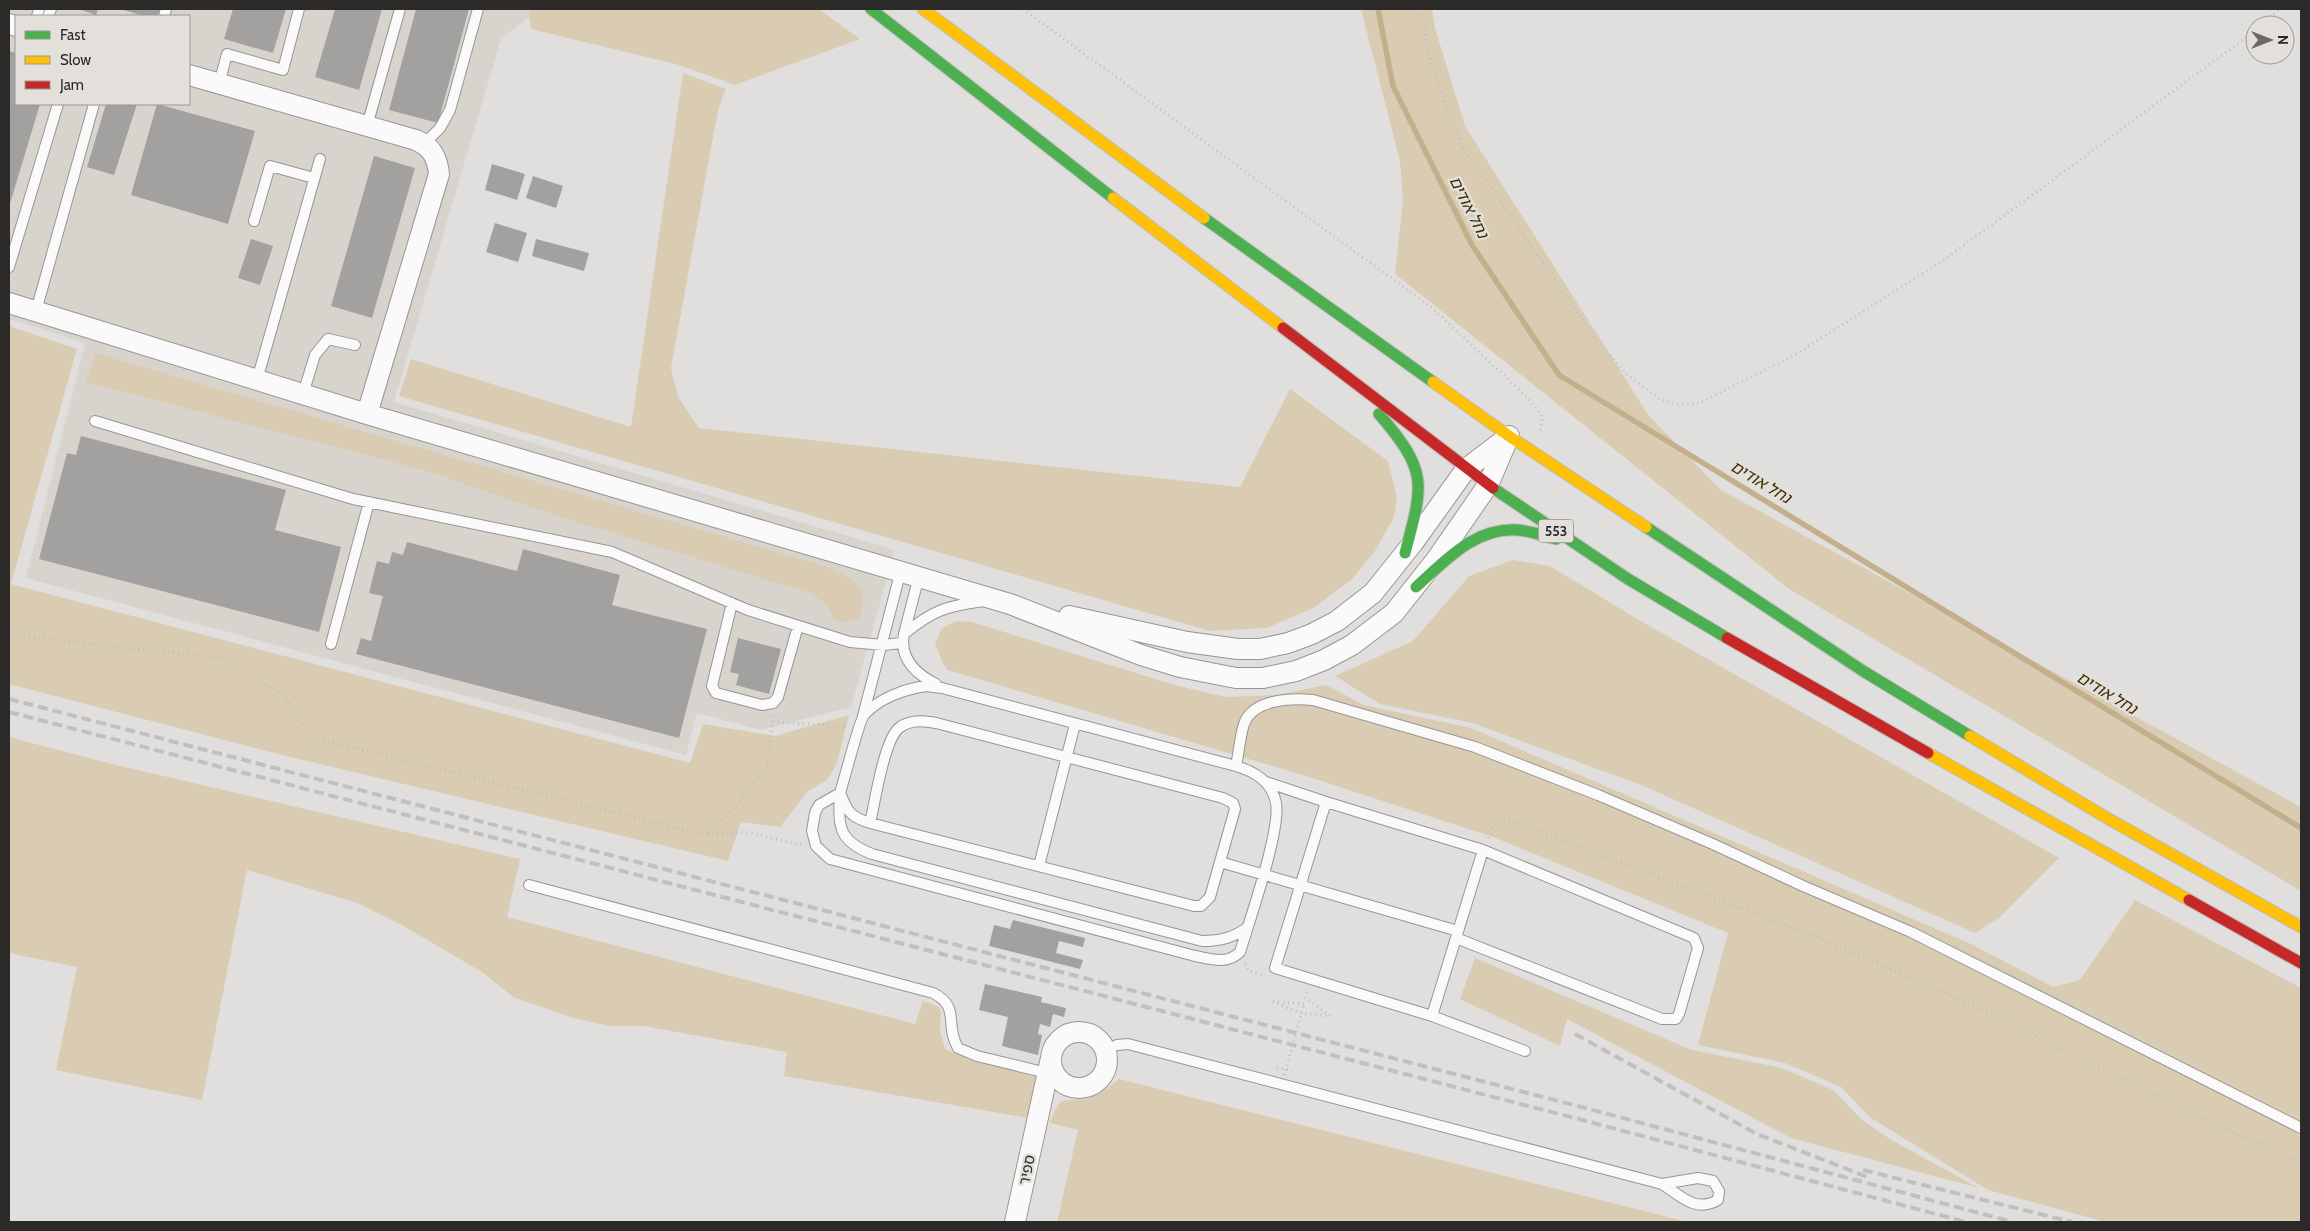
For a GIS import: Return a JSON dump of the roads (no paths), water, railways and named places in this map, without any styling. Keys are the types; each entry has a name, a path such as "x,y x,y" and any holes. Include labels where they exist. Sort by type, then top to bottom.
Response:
{"main road":[{"name":"553","path":"871,9 1488,485 1573,543 1678,610 1766,661 2301,963"},
{"path":"923,9 1189,208 1536,454 1863,671 2099,813 2301,927"},
{"path":"1359,386 1411,456 1417,470 1419,487 1418,505 1406,553"},
{"path":"1416,587 1470,540 1482,533 1516,529 1573,543"}],"street":[{"path":"190,75 424,144 434,155 439,174 366,414"},
{"path":"9,303 366,414 910,573 1003,602 1141,655 1180,667 1236,678 1263,678 1296,671 1324,660 1352,646 1394,613 1416,587 1488,485 1509,436"},
{"path":"1003,602 1188,642 1238,649 1260,649 1288,643 1312,634 1337,621 1373,592 1406,553 1466,468 1509,436"},
{"path":"1072,1033 1089,1034 1096,1038 1105,1050 1106,1068 1096,1083 1078,1089 1056,1073 1058,1042 1072,1033"},
{"name":"ספיר","path":"1015,1222 1038,1119 1043,1107 1054,1094 1056,1073"}],"lane":[{"path":"218,84 226,54 283,70 299,9"},
{"path":"367,126 400,9"},
{"path":"424,144 440,128 450,110 478,9"},
{"path":"9,268 58,105"},
{"path":"36,311 94,105"},
{"path":"257,380 320,159"},
{"path":"254,221 270,166 314,178"},
{"path":"303,394 315,355 328,338 355,344"},
{"path":"95,421 369,502 612,552 732,603 850,642 883,645 903,639 919,622 945,608 1003,602"},
{"path":"331,644 369,502"},
{"path":"910,573 903,654 922,678 942,688"},
{"path":"910,573 883,645 840,793 838,814 840,828 847,840 872,854 1202,941 1225,940 1237,936 1248,927"},
{"path":"732,603 712,686 716,693 762,705 774,703 778,697 798,626"},
{"path":"863,716 886,699 902,692 926,686 942,688 1247,769 1266,782 1483,850 1694,938 1698,948 1680,1014 1676,1019 1662,1019 1457,935 1301,884 1220,862"},
{"path":"1236,766 1244,724 1251,713 1270,703 1292,698 1313,700 1475,747 1670,825 1911,932 2301,1128"},
{"path":"840,793 846,808 854,818 870,823 1194,906 1201,906 1210,897 1235,809 1233,803 1229,800 1067,756 931,722 905,724 899,728 889,744 870,823"},
{"path":"1039,866 1075,724"},
{"path":"840,793 819,805 815,813 812,831 816,846 830,859 1195,956 1226,961 1234,959 1240,952 1277,816 1276,804 1266,782"},
{"path":"1326,802 1275,968 1432,1016 1525,1051"},
{"path":"1432,1016 1483,850"},
{"path":"529,885 933,993 944,998 949,1006 951,1014 950,1031 958,1048 977,1056 1056,1073"},
{"path":"1105,1050 1117,1045 1128,1044 1662,1184 1697,1206 1709,1205 1718,1200 1719,1191 1713,1181 1698,1178 1662,1184"}],"waterway":[{"name":"נחל אודים","path":"1378,9 1393,86 1472,245 1559,375 2301,828"}],"railway":[{"path":"9,699 1589,1109 2013,1222"},
{"path":"9,712 1586,1121 1966,1222"},
{"path":"1575,1034 1757,1134 1870,1178"},
{"path":"1863,1170 2072,1222"}]}
